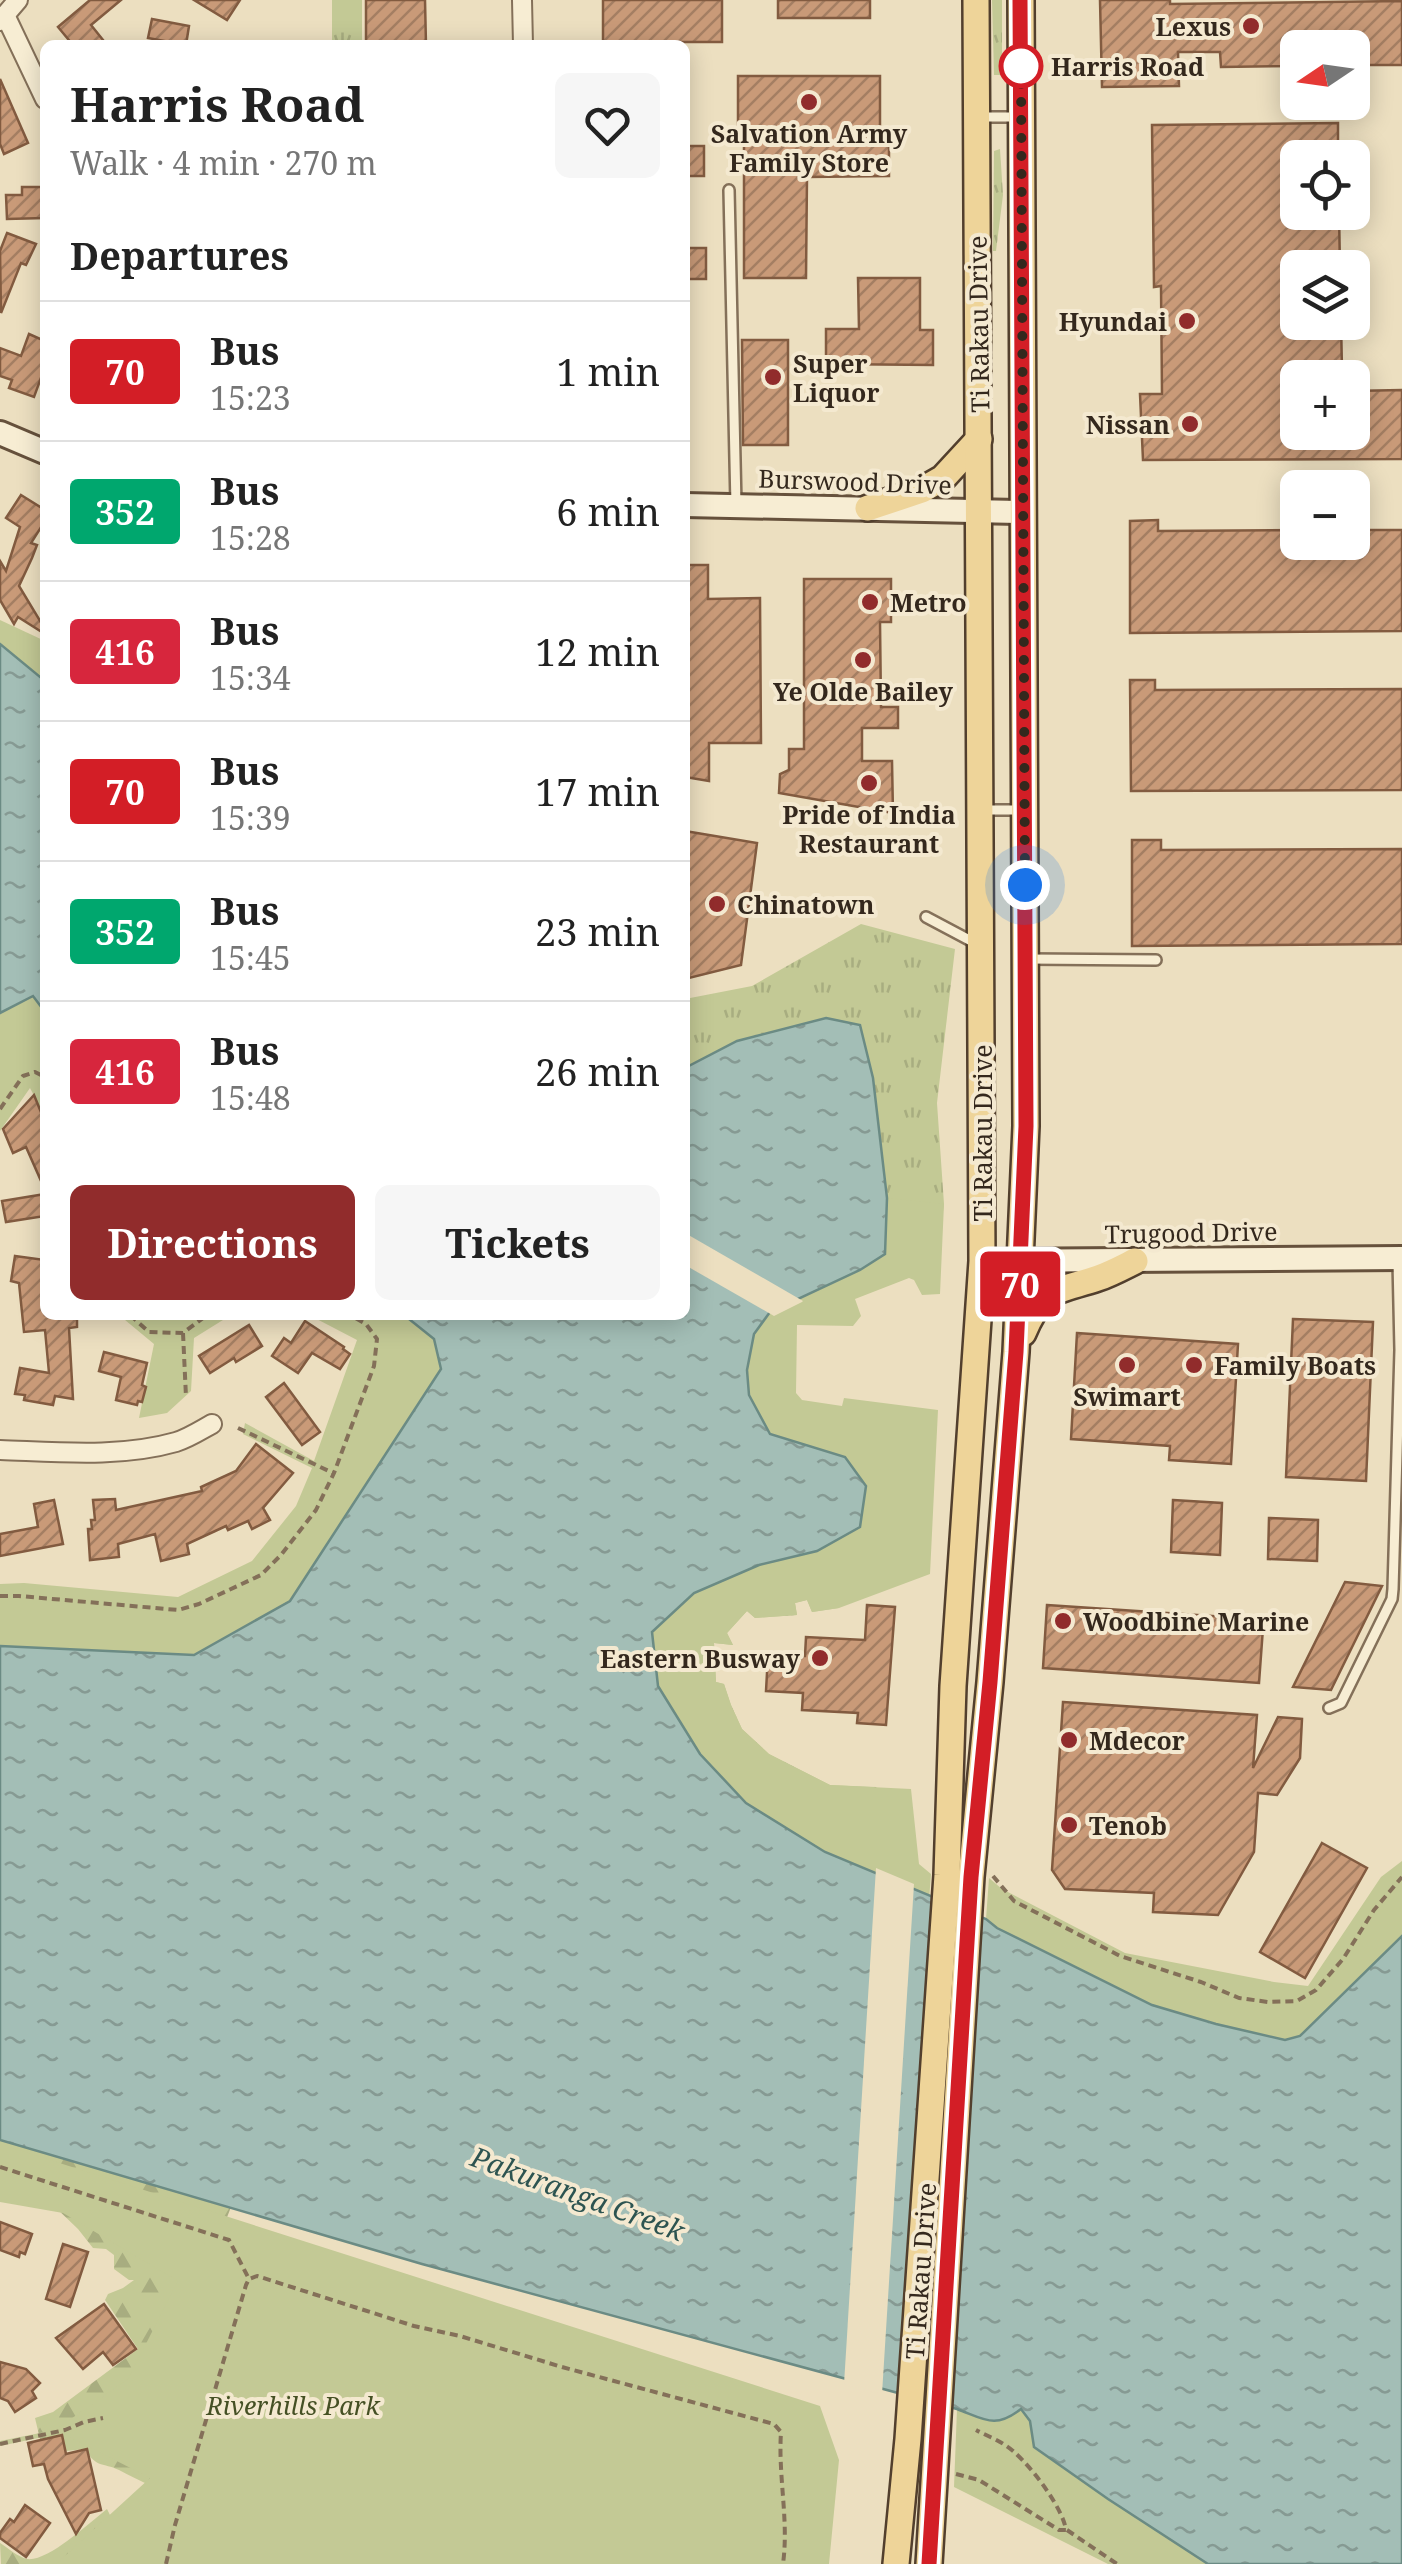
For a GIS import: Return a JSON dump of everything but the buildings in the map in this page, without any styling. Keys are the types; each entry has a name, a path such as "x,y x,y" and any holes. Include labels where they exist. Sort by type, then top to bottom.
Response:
{"main road":[{"name":"Ti Rakau Drive","path":"929,2564 969,1873 953,1686 982,1260 976,0"},
{"name":"Ti Rakau Drive","path":"896,2564 990,1682 1022,1260 1026,959 1020,0"},
{"path":"0,433 40,450"},
{"path":"868,508 922,490 943,478 979,439"},
{"name":"Burswood Drive","path":"690,505 1023,512"},
{"name":"Trugood Drive","path":"982,1260 1400,1258"},
{"path":"1016,1352 1032,1311 1047,1296 1100,1278 1135,1260"}],"street":[{"path":"18,0 3,19 40,89"},
{"path":"522,0 523,40"},
{"path":"0,1450 79,1453 148,1448 180,1441 212,1424"}],"lane":[{"path":"977,117 1022,116"},
{"path":"729,190 736,505"},
{"path":"981,810 1024,810"},
{"path":"926,917 982,947"},
{"path":"1026,959 1156,960"},
{"path":"1329,1708 1341,1704 1392,1599 1400,1258"}],"path":[{"path":"0,1108 23,1076 40,1075"},
{"path":"136,1320 150,1332 184,1334 201,1320"},
{"path":"0,1596 178,1610 200,1604 261,1575 316,1510 334,1474 374,1366 376,1338 359,1320"},
{"path":"184,1334 186,1397"},
{"path":"238,1428 334,1474"},
{"path":"969,1873 1120,1956 1239,1998 1268,2002 1296,2001 1316,1990 1402,1877"},
{"path":"0,2167 228,2240 249,2279 166,2564"},
{"path":"249,2279 257,2276 414,2326 774,2424 781,2432 779,2456 786,2527 783,2564"},
{"path":"0,2444 104,2418"},
{"path":"976,2430 1008,2446 1028,2466 1064,2518 1066,2530"},
{"path":"951,2472 979,2480 1117,2564"}],"green space":[{"path":"332,0 362,0 362,40 332,40"},
{"path":"992,0 1002,0 1000,75 994,75"},
{"path":"1000,149 1003,195 993,251 994,151"},
{"path":"0,620 40,639 40,677 0,644"},
{"path":"861,924 955,949 937,1103 944,1204 936,1264 874,1282 783,1329 776,1347 843,1596 839,1608 812,1612 807,1600 795,1603 797,1615 755,1618 747,1611 727,1633 733,1645 714,1643 716,1682 724,1684 742,1729 769,1754 830,1785 876,1787 889,1810 700,1754 747,1370 887,1198 873,1078 860,1026 826,1018 737,1041 690,1065 690,998 752,986"},
{"path":"33,996 40,1005 40,1107 30,1088 0,1131 0,1013"},
{"path":"887,1198 944,1204 940,1294 922,1295 909,1278 855,1299 861,1316 853,1326 797,1325 796,1393 802,1400 842,1406 844,1398 938,1410 930,1574 839,1608 812,1612 807,1600 795,1603 797,1615 755,1618 747,1611 727,1633 733,1645 714,1643 716,1682 724,1684 742,1729 769,1754 830,1785 911,1789 919,1864 931,1874 929,1900 825,1852 746,1803 700,1754 658,1686 652,1632 694,1593 759,1565 817,1551 801,1445 770,1434 749,1395 747,1370 754,1334 770,1312 860,1270 884,1254"},
{"path":"125,1320 223,1320 194,1338 191,1391 167,1413 139,1418 154,1344"},
{"path":"319,1320 410,1320 434,1339 441,1369 290,1601 194,1655 0,1646 0,1584 178,1597 252,1561 296,1506 312,1468 243,1434 245,1423 314,1461 357,1340"},
{"path":"1402,1861 1402,1936 1301,2036 1286,2040 1152,2005 986,1919 989,1878 1002,1889 1125,1953 1308,1986 1381,1877"},
{"path":"0,2140 231,2207 163,2406 149,2485 97,2462 85,2449 66,2451 62,2437 40,2439 35,2418 53,2412 138,2349 105,2300 108,2294 134,2280 114,2269 114,2255 106,2249 93,2248 54,2206 0,2198"},
{"name":"Riverhills Park","path":"0,2144 820,2406 839,2460 829,2564 56,2564 150,2478 62,2433 0,2446 0,2441 55,2430 128,2379 178,2281 63,2213 0,2202"},
{"path":"1021,2408 1108,2499 1208,2564 1108,2564 954,2487 957,2409 987,2420"},
{"path":"107,2509 114,2523 93,2564 1,2564 0,2543 24,2558 36,2558 57,2548"}],"water":[{"path":"0,644 40,677 40,1005 33,996 0,1013"},
{"name":"Pakuranga Creek","path":"826,1018 860,1025 873,1078 887,1198 885,1254 860,1270 770,1312 754,1334 747,1370 749,1395 770,1434 845,1457 866,1486 860,1527 817,1551 759,1565 694,1593 652,1632 658,1686 700,1754 746,1803 825,1852 986,1919 1152,2005 1285,2040 1300,2036 1402,1936 1402,2564 1208,2564 1034,2447 1030,2421 1021,2409 997,2421 983,2419 422,2264 0,2140 0,1646 194,1655 290,1601 441,1369 434,1339 410,1320 690,1320 690,1065 737,1041"}],"pier":[{"path":"690,1236 803,1301 774,1316 690,1268"},
{"path":"876,1868 914,1884 882,2394 844,2384"}],"bus line":[{"name":"70","path":"929,2564 971,1877 1022,1260 1026,1126 1020,0"}],"place":[{"name":"Lexus","path":"1251,26"},
{"name":"Harris Road","path":"1021,66"},
{"name":"Salvation Army Family Store","path":"809,102"},
{"name":"Hyundai","path":"1187,321"},
{"name":"Super Liquor","path":"773,377"},
{"name":"Nissan","path":"1190,424"},
{"name":"Metro","path":"870,602"},
{"name":"Ye Olde Bailey","path":"863,660"},
{"name":"Pride of India Restaurant","path":"869,783"},
{"name":"Chinatown","path":"717,904"},
{"name":"Swimart","path":"1127,1365"},
{"name":"Family Boats","path":"1194,1365"},
{"name":"Woodbine Marine","path":"1063,1621"},
{"name":"Eastern Busway","path":"820,1658"},
{"name":"Mdecor","path":"1069,1740"},
{"name":"Tenob","path":"1069,1825"}],"route":[{"path":"1021,66 1025,885"}]}
